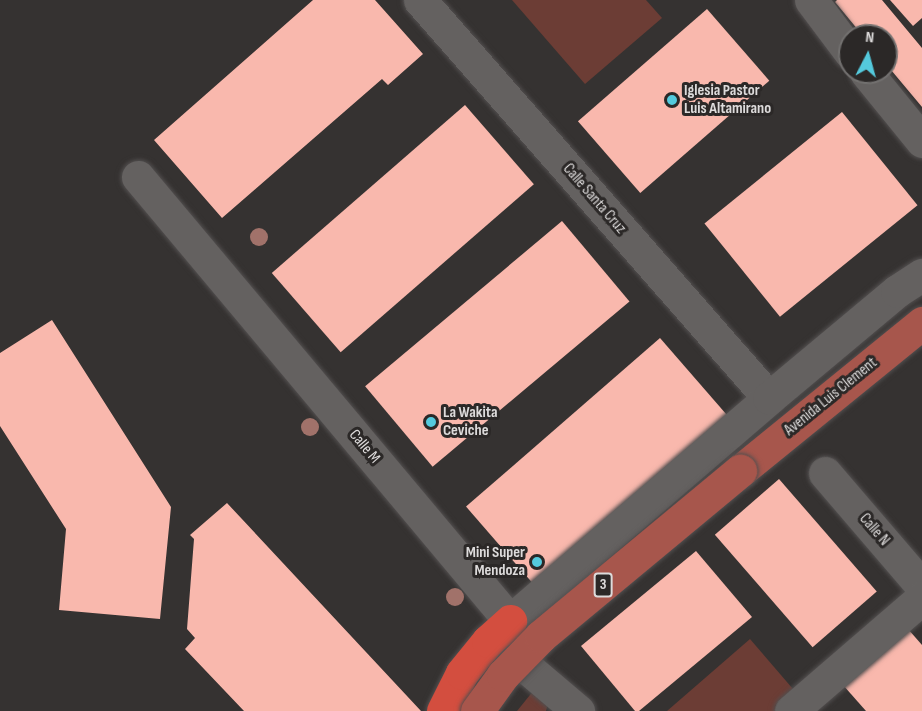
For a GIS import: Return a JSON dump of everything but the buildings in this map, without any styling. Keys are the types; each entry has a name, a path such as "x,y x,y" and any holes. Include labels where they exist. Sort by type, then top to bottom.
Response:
{"highway":[{"path":"443,711 462,673 488,641 510,621"}],"main road":[{"name":"Avenida Luis Clement","path":"477,711 503,675 541,636 922,324"}],"street":[{"name":"Calle Santa Cruz","path":"420,0 769,398"},
{"path":"811,0 838,36"},
{"path":"876,84 922,141"},
{"name":"Calle M","path":"138,177 510,621"},
{"path":"578,711 505,649 510,621 769,398 897,291 922,275"},
{"name":"Calle N","path":"825,473 922,586"},
{"path":"791,711 922,598"}],"shaded area":[{"path":"512,0 646,0 662,18 585,84"},
{"path":"750,639 799,696 782,711 667,711"},
{"path":"534,690 549,700 546,711 517,711"}],"place":[{"name":"Iglesia Pastor Luis Altamirano","path":"672,100"},
{"name":"La Wakita Ceviche","path":"431,422"},
{"name":"Mini Super Mendoza","path":"537,562"}]}
